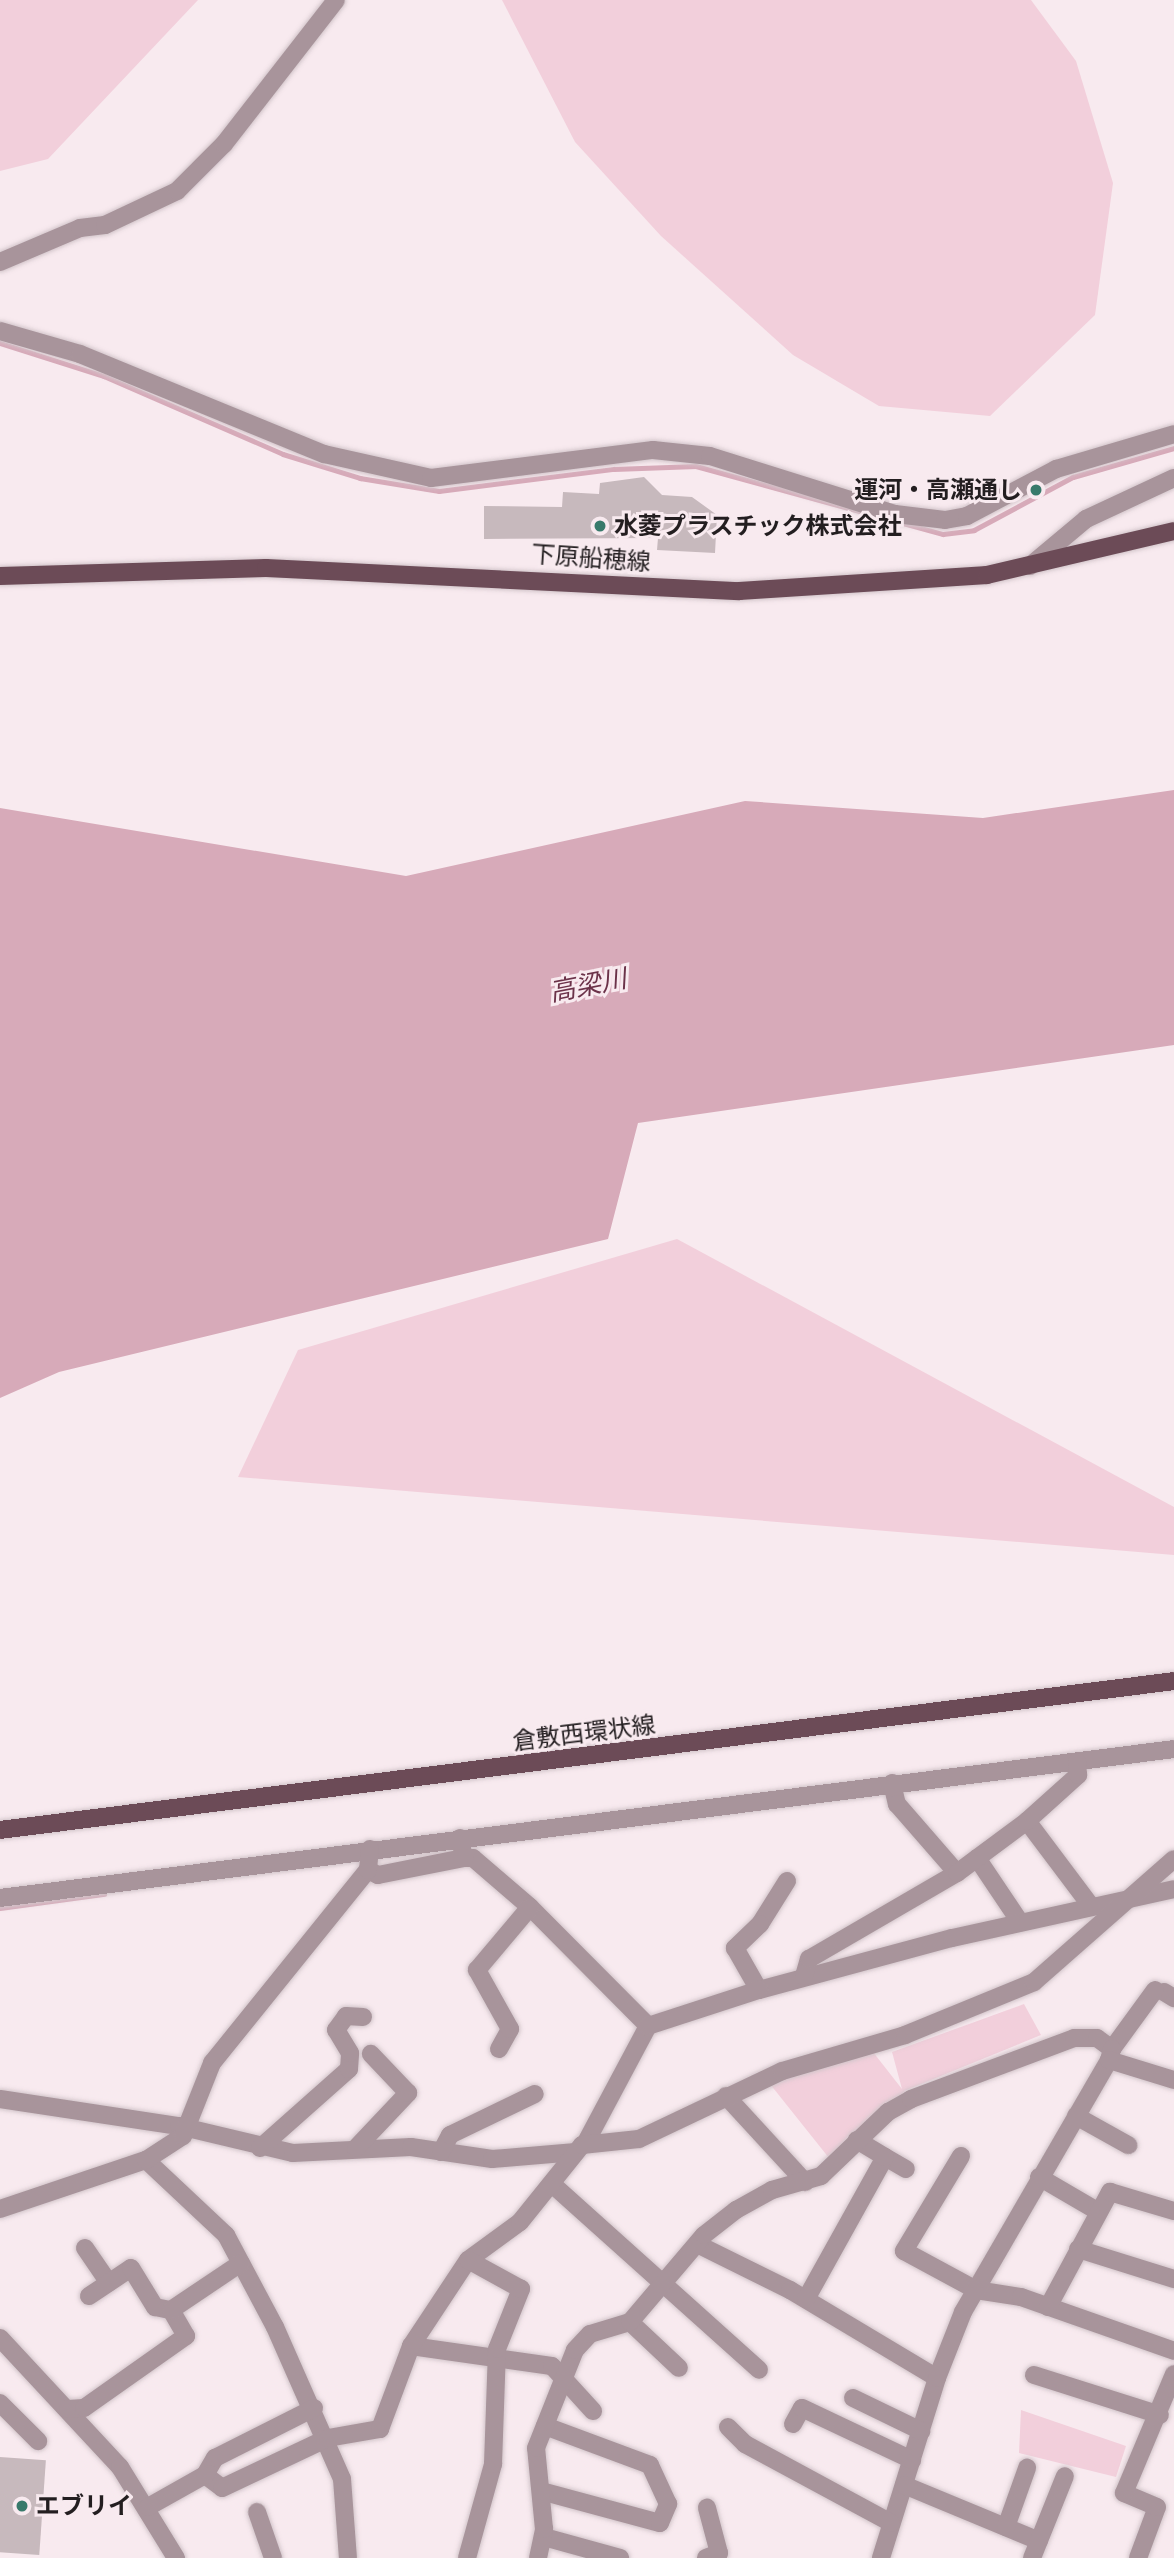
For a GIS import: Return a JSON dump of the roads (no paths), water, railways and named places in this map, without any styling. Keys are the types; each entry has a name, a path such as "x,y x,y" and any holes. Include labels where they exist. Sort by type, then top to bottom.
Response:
{"main road":[{"name":"下原船穂線","path":"0,576 266,568 739,591 904,585 1030,566 1174,531"},
{"name":"倉敷西環状線","path":"0,1830 1174,1681"}],"street":[{"path":"0,262 80,228 104,225 177,191 223,144 336,0"},
{"path":"0,331 80,354 324,454 431,478 653,450 710,456 895,514 945,520 967,516 1056,469 1174,435"},
{"path":"1030,566 1086,519 1174,478"},
{"path":"0,1898 370,1859 1077,1767 1174,1749"},
{"path":"804,1976 810,1959 957,1873 1027,1821 1077,1767"},
{"path":"892,1789 957,1873"},
{"path":"1027,1821 1090,1905"},
{"path":"370,1859 378,1875 462,1847"},
{"path":"462,1847 530,1907 648,2025"},
{"path":"977,1858 1020,1922"},
{"path":"0,2209 146,2160 187,2130 212,2063 370,1859"},
{"path":"0,2099 263,2144 293,2153 360,2143 443,2147 492,2159 639,2139 729,2099 782,2071 905,2035 1034,1982 1174,1859"},
{"path":"759,1990 735,1948 760,1924 786,1881"},
{"path":"205,2475 222,2488 328,2438 380,2429 411,2346 468,2260 520,2222 580,2148 648,2025 804,1976 1090,1905 1174,1889"},
{"path":"499,2049 510,2029 477,1970 530,1907"},
{"path":"881,2558 946,2346 1110,2054 1164,1994"},
{"path":"263,2144 349,2069 350,2053 336,2030 346,2016 363,2017"},
{"path":"538,2558 544,2537 541,2491 535,2476 536,2448 575,2350 590,2334 630,2322 697,2244 736,2210 772,2190 821,2176 857,2140 911,2099 1074,2038 1097,2038 1110,2054 1174,2080"},
{"path":"360,2143 408,2092 371,2054"},
{"path":"443,2147 535,2094"},
{"path":"729,2099 805,2182"},
{"path":"1076,2116 1128,2145"},
{"path":"857,2140 906,2169"},
{"path":"961,2156 904,2251 976,2290 1048,2306 1174,2351"},
{"path":"806,2299 885,2157"},
{"path":"146,2160 226,2235 241,2263 328,2438 342,2479 348,2558"},
{"path":"1040,2177 1099,2212"},
{"path":"552,2184 759,2370"},
{"path":"1048,2306 1110,2192 1174,2211"},
{"path":"697,2244 806,2299 937,2378"},
{"path":"85,2248 109,2283"},
{"path":"1079,2249 1174,2279"},
{"path":"467,2558 493,2464 499,2357 497,2349 521,2289 468,2260"},
{"path":"89,2296 131,2268 155,2307 171,2310 241,2263"},
{"path":"68,2409 84,2408 186,2336 171,2310"},
{"path":"630,2322 678,2368"},
{"path":"0,2338 120,2467 148,2507 176,2558"},
{"path":"411,2346 552,2366 593,2411"},
{"path":"1034,2375 1160,2415"},
{"path":"1138,2558 1157,2507 1124,2493 1173,2380"},
{"path":"853,2398 921,2431"},
{"path":"0,2403 38,2441"},
{"path":"148,2507 205,2475 215,2458 314,2408"},
{"path":"793,2424 802,2408 912,2460"},
{"path":"541,2491 660,2523 668,2504 650,2465 545,2426"},
{"path":"728,2427 745,2444 891,2523"},
{"path":"1006,2527 1027,2468"},
{"path":"1032,2558 1065,2476"},
{"path":"904,2485 1039,2541"},
{"path":"706,2558 719,2553 707,2508"},
{"path":"257,2512 273,2558"},
{"path":"544,2537 620,2558"}],"water":[{"name":"高梁川","path":"1174,790 1174,1045 638,1123 608,1239 59,1372 0,1398 0,808 406,876 745,801 983,818"}],"waterway":[{"path":"0,343 104,376 283,454 360,478 439,491 614,469 696,466 943,534 974,530 1073,477 1174,448"},
{"path":"0,1908 104,1894"}],"place":[{"name":"運河・高瀬通し","path":"1036,490"},
{"name":"水菱プラスチック株式会社","path":"600,526"},
{"name":"エブリイ","path":"22,2506"}]}
